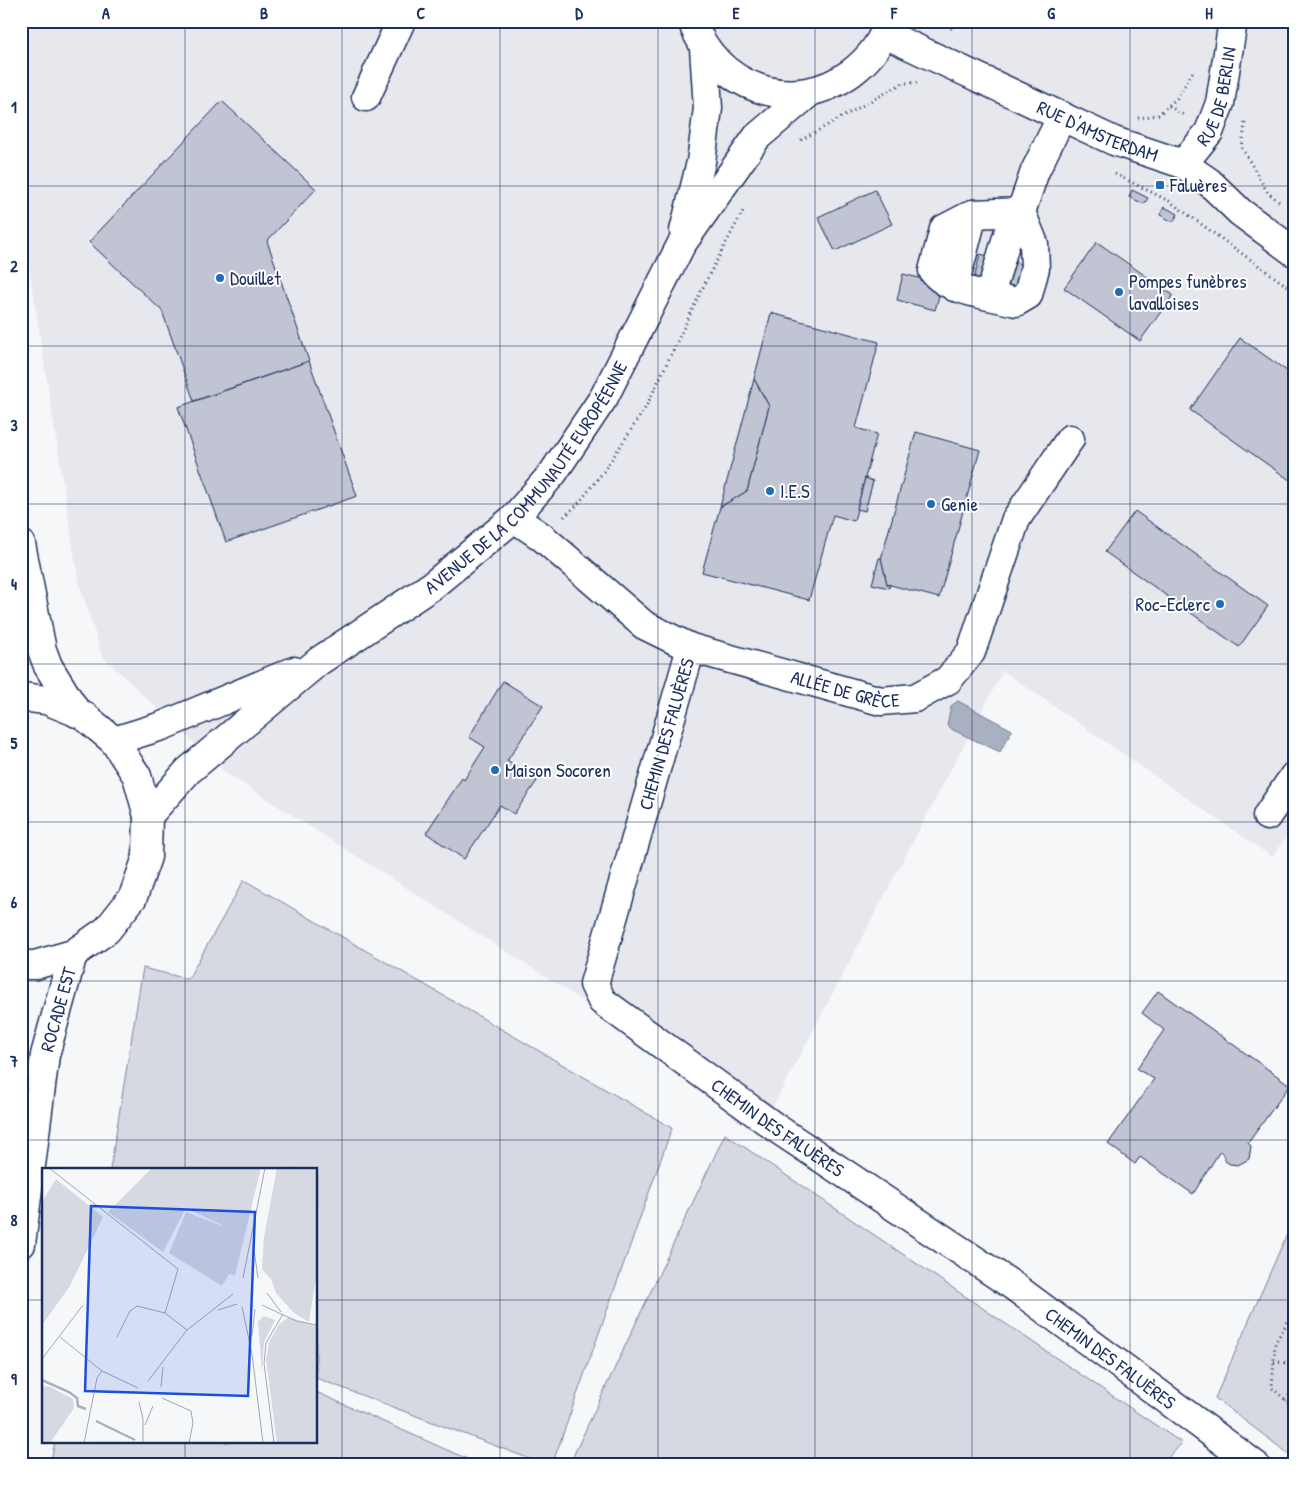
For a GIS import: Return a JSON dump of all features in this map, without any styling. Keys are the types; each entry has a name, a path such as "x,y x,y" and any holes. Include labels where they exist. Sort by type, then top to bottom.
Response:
{"street":[{"path":"366,97 401,21"},
{"path":"692,21 704,48 725,71 750,86 779,93 810,92 839,82 865,63 887,27"},
{"name":"RUE DE BERLIN","path":"1183,164 1209,132 1220,103 1233,21"},
{"name":"RUE D'AMSTERDAM","path":"887,27 1114,141 1183,164 1209,182 1240,212 1294,252"},
{"name":"AVENUE DE LA COMMUNAUTÉ EUROPÉENNE","path":"681,244 701,162 708,108 704,48"},
{"name":"AVENUE DE LA COMMUNAUTÉ EUROPÉENNE","path":"148,816 188,771 318,661 433,585 514,518 553,473 604,397 681,244 757,137 810,92"},
{"path":"990,295 1008,234 1021,212 1035,171 1062,116"},
{"path":"1021,212 1034,244 1035,268 1028,295 1016,302 954,287 972,214 1021,212"},
{"name":"ALLÉE DE GRÈCE","path":"514,518 542,537 644,625 691,648 881,701 915,698 948,680 971,652 1016,519 1070,439"},
{"path":"21,544 42,650 48,666 78,713"},
{"name":"CHEMIN DES FALUÈRES","path":"691,648 594,984 602,1001 779,1130 1012,1284 1255,1465"},
{"name":"AVENUE DE LA COMMUNAUTÉ EUROPÉENNE","path":"114,741 162,726 318,661"},
{"path":"21,698 46,700 83,715 114,741 137,776 148,816 147,857 133,897 107,930 73,954 35,965 21,966"},
{"path":"1267,816 1294,776"},
{"name":"ROCADE EST","path":"21,1244 44,1055 73,954"}],"path":[{"path":"944,21 951,30 960,34"},
{"path":"1134,118 1158,115 1177,98 1198,64"},
{"path":"798,142 903,83 919,83"},
{"path":"1246,119 1242,148 1268,193 1287,208"},
{"path":"1109,171 1169,201 1294,291"},
{"path":"542,537 578,504 604,471 646,407 707,279 747,204"},
{"path":"1294,1298 1289,1320 1275,1343 1272,1388 1294,1407"},
{"path":"1289,1320 1294,1320"},
{"path":"1274,1362 1294,1363"},
{"path":"1285,1400 1294,1390"}],"shaded area":[{"path":"21,21 1294,21 1294,827 1272,857 1003,671 761,1129 562,987 226,773 102,656 78,578 21,215"},
{"path":"244,880 672,1128 552,1465 546,1465 318,1379 318,1168 110,1168 143,968 188,979"},
{"path":"725,1134 1182,1443 1161,1465 569,1465"},
{"path":"1294,1218 1294,1458 1215,1398"},
{"path":"318,1393 481,1465 50,1465 55,1444 318,1444"}],"water":[{"path":"958,701 1012,730 1000,752 953,730 947,725 951,706"}],"building":[{"path":"222,101 316,189 267,241 309,361 194,401 162,311 89,242"},
{"path":"875,190 892,224 835,251 818,217"},
{"path":"1132,190 1148,198 1144,204 1129,197"},
{"path":"1164,207 1178,214 1173,222 1160,215"},
{"name":"Pompes funèbres lavalloises","path":"1097,242 1173,295 1140,341 1064,288"},
{"path":"980,254 1021,264 1016,289 974,280"},
{"path":"903,274 919,278 939,296 935,310 897,300"},
{"path":"771,313 879,342 856,428 877,434 854,521 833,515 809,600 702,572 720,507 747,491 769,406 754,379"},
{"path":"1240,338 1294,376 1294,483 1190,410"},
{"path":"309,361 357,496 226,542 178,407"},
{"path":"754,379 769,406 747,491 720,507"},
{"name":"Genie","path":"916,432 980,450 939,598 887,584 881,559"},
{"path":"865,478 873,481 865,511 857,509"},
{"path":"1135,511 1268,606 1239,647 1105,552"},
{"path":"879,558 881,558 887,584 890,585 889,588 872,584"},
{"name":"Maison Socoren","path":"503,681 543,706 507,761 537,781 514,814 500,805 464,859 426,833 485,747 469,737"},
{"path":"1158,991 1290,1085 1248,1143 1251,1146 1249,1159 1238,1165 1230,1164 1225,1161 1220,1151 1193,1194 1140,1157 1135,1164 1108,1144 1154,1079 1137,1069 1164,1030 1142,1013"}],"place":[{"name":"Faluères","path":"1160,185"},
{"name":"Douillet","path":"220,278"},
{"name":"Pompes funèbres lavalloises","path":"1119,292"},
{"name":"I.E.S","path":"770,491"},
{"name":"Genie","path":"931,504"},
{"name":"Roc-Eclerc","path":"1220,604"},
{"name":"Maison Socoren","path":"495,770"}]}
